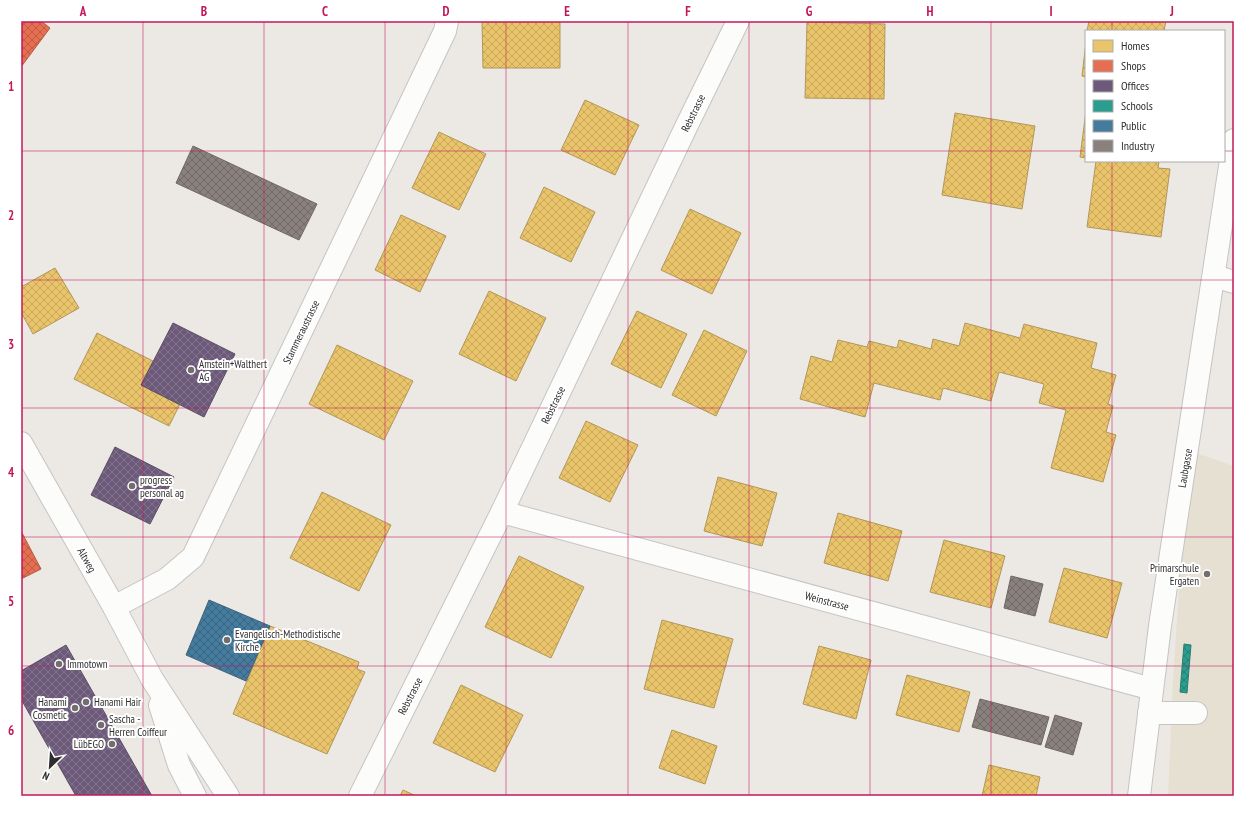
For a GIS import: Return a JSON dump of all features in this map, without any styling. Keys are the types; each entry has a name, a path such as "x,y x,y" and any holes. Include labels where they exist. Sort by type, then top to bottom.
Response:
{"street":[{"name":"Stammeraustrasse","path":"114,607 167,579 193,557 445,31 447,21"},
{"name":"Rebstrasse","path":"359,793 502,512 738,21"},
{"name":"Laubgasse","path":"1139,796 1152,689 1177,510 1224,279 1234,140"},
{"name":"Altweg","path":"21,443 114,607 152,679 228,796"},
{"name":"Weinstrasse","path":"502,512 1152,689"},
{"name":"Altweg","path":"152,679 179,765 195,796"},
{"path":"1149,713 1196,713"}],"shaded area":[{"name":"Primarschule Ergaten","path":"1188,450 1234,466 1234,796 1168,796 1173,681"}],"building: Homes":[{"path":"482,21 560,21 560,68 483,68"},
{"path":"1089,21 1166,21 1164,30 1087,30"},
{"path":"807,22 885,24 884,99 805,98"},
{"path":"1085,50 1085,77 1082,76"},
{"path":"585,100 639,125 615,175 561,150"},
{"path":"955,113 1035,126 1022,209 942,195"},
{"path":"1085,119 1085,158 1080,157"},
{"path":"439,132 486,154 459,210 412,188"},
{"path":"1096,162 1159,162 1158,168 1170,169 1161,237 1087,227"},
{"path":"544,187 595,212 571,262 520,238"},
{"path":"690,209 741,233 712,294 661,270"},
{"path":"401,215 446,236 420,292 375,270"},
{"path":"55,268 79,308 33,334 21,312 21,287"},
{"path":"489,291 546,318 516,381 459,354"},
{"path":"637,311 687,334 661,388 611,364"},
{"path":"965,323 1020,338 1024,324 1097,343 1091,368 1116,375 1108,404 1113,406 1106,432 1116,435 1103,482 1051,468 1066,410 1039,403 1044,384 999,372 991,401 943,388 940,400 874,383 865,417 800,399 811,356 832,362 838,340 867,347 869,341 897,348 899,340 931,349 933,339 959,346"},
{"path":"704,330 747,351 716,416 672,395"},
{"path":"97,333 153,361 141,385 180,404 169,426 74,379"},
{"path":"337,345 413,381 384,440 309,404"},
{"path":"586,421 638,445 610,502 559,478"},
{"path":"718,477 777,493 762,546 704,531"},
{"path":"322,492 391,525 359,591 290,558"},
{"path":"838,513 902,531 888,581 824,563"},
{"path":"944,540 1005,556 991,608 930,592"},
{"path":"519,556 584,587 551,658 485,627"},
{"path":"1064,568 1122,583 1107,638 1049,622"},
{"path":"662,620 733,639 714,708 644,689"},
{"path":"270,626 359,662 357,669 365,672 327,754 233,714"},
{"path":"819,646 871,660 856,719 803,704"},
{"path":"907,675 970,692 959,732 896,715"},
{"path":"461,685 523,715 495,772 433,743"},
{"path":"672,730 717,746 705,784 659,768"},
{"path":"989,765 1040,777 1036,796 982,796"},
{"path":"403,790 416,796 400,796"}],"building: Shops":[{"path":"21,21 41,21 50,28 21,67"},
{"path":"21,531 41,569 21,579"}],"building: Offices":[{"path":"173,323 235,354 204,417 141,385"},
{"path":"115,447 174,477 150,524 91,495"},
{"path":"66,645 152,796 76,796 21,699 21,671"}],"building: Schools":[{"path":"1184,644 1191,645 1187,693 1180,692"}],"building: Public":[{"path":"209,600 270,626 246,681 186,655"}],"building: Industry":[{"path":"193,146 317,204 299,240 176,183"},
{"path":"1011,576 1043,584 1035,616 1004,608"},
{"path":"980,699 1049,717 1041,745 972,727"},
{"path":"1055,715 1082,723 1073,755 1045,747"}],"place":[{"name":"Amstein+Walthert AG","path":"191,370"},
{"name":"progress personal ag","path":"132,486"},
{"name":"Primarschule Ergaten","path":"1207,574"},
{"name":"Evangelisch-Methodistische Kirche","path":"227,640"},
{"name":"Immotown","path":"59,664"},
{"name":"Hanami Hair","path":"86,702"},
{"name":"Hanami Cosmetic","path":"75,708"},
{"name":"Sascha - Herren Coiffeur","path":"101,725"},
{"name":"LübEGO","path":"112,744"}]}
